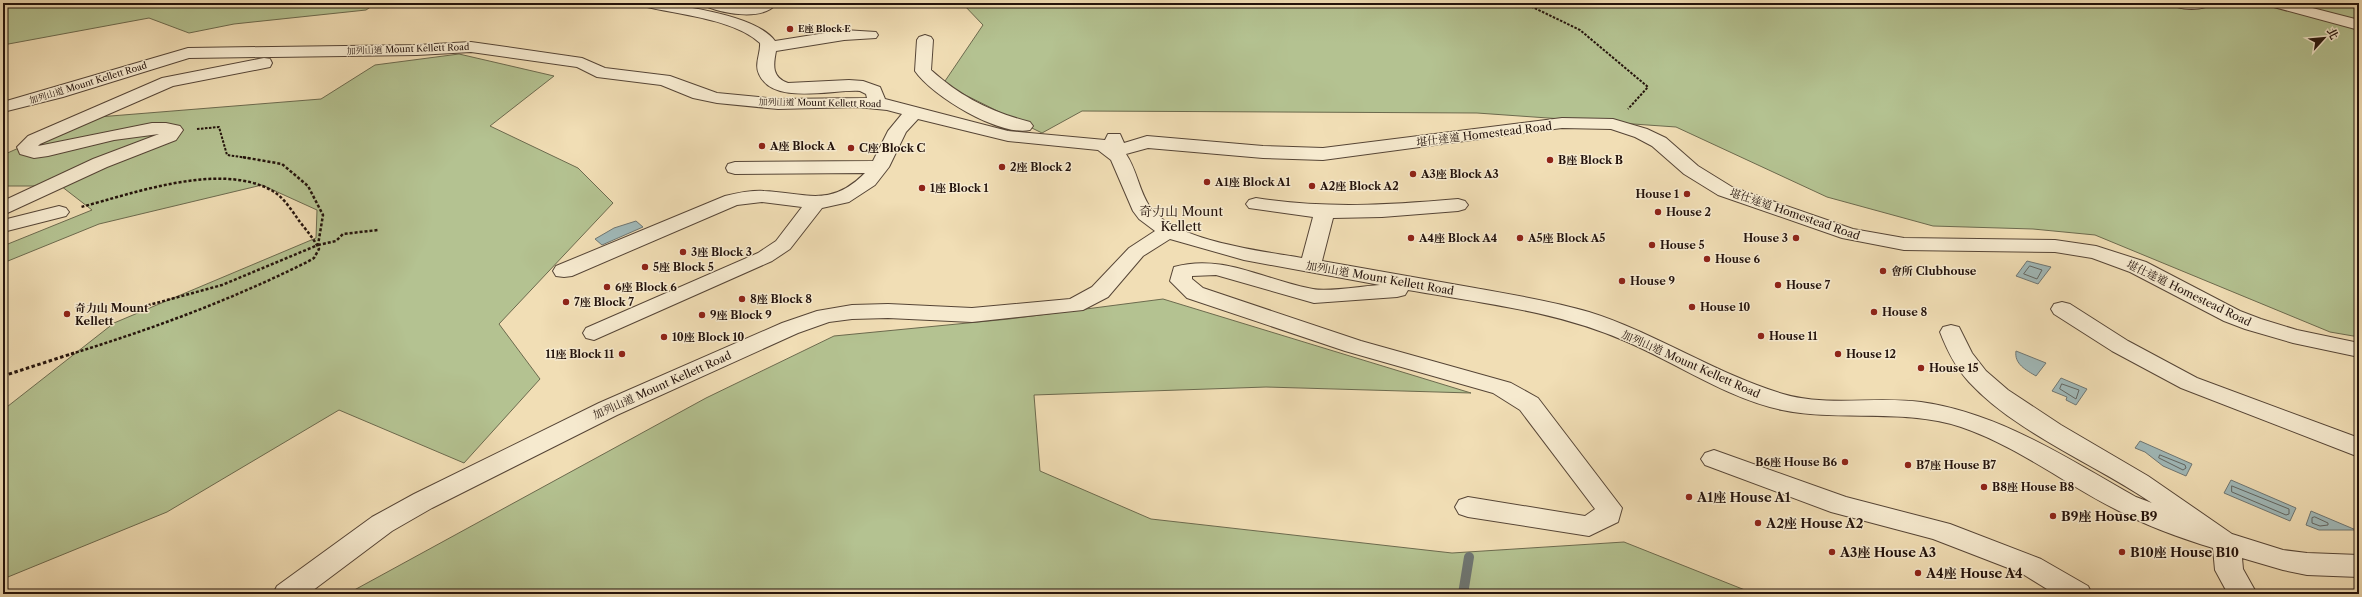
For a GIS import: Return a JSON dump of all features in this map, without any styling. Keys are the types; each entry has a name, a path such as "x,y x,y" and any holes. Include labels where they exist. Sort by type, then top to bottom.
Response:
{"street":[{"path":"648,3 662,7 695,12 754,31 765,37 769,47 766,53 764,65 768,76 777,84 806,89 848,84 864,86 874,91 877,104"},
{"path":"711,3 725,9 738,11 753,9 769,3"},
{"path":"2179,3 2204,3"},
{"path":"2275,3 2359,25"},
{"path":"769,47 844,35 870,35"},
{"path":"925,40 923,72 959,103 1012,124 1058,132 1105,132 1115,140 1115,151"},
{"name":"加列山道 Mount Kellett Road","path":"3,107 57,93 188,53 324,52 472,47 562,59 582,63 604,73 664,80 699,94 717,98 778,104 877,104 916,112 979,130 1025,138 1102,145 1115,151 1125,167 1141,210 1157,224 1169,231 1226,250 1531,305 1581,317 1632,336 1734,385 1782,402 1816,407 1920,410 1966,420 2008,437 2126,504 2173,525 2226,544 2291,561 2359,566"},
{"path":"3,210 100,163 170,136 174,130 169,128 142,130 41,152 30,151 26,147 34,140 168,82 324,52"},
{"path":"564,271 732,200 769,197 823,203 845,197 873,176 880,167 895,133 916,112"},
{"name":"堪仕達道 Homestead Road","path":"1115,151 1147,142 1264,152 1323,154 1562,123 1613,124 1641,133 1659,142 1694,172 1725,191 1772,209 1849,234 1904,244 2049,246 2096,252 2138,267 2232,316 2253,324 2293,336 2359,350"},
{"path":"735,168 880,167"},
{"path":"594,334 765,257 783,245 823,203"},
{"path":"1256,204 1287,210 1356,214 1458,205"},
{"path":"3,226 59,212"},
{"path":"1310,266 1324,213"},
{"name":"加列山道 Mount Kellett Road","path":"287,594 382,524 422,501 608,409 790,328 825,316 852,312 888,311 939,316 972,315 1074,305 1100,292 1136,252 1169,231"},
{"path":"1430,287 1314,296 1217,269 1192,269 1182,272 1180,281 1195,293 1353,346 1502,388 1522,398 1530,404 1608,508 1608,515 1588,526 1468,507"},
{"path":"2062,309 2120,346 2189,382 2359,448"},
{"path":"1951,332 1954,344 1970,370 2005,401 2181,509 2226,544 2229,570 2243,594"},
{"path":"1714,459 1852,509 1940,531 2031,566 2078,594"}],"path":[{"path":"1524,3 1580,30 1648,87 1613,124"},
{"path":"3,376 167,323 226,302 307,262 318,253 323,215 308,186 282,164 227,155 219,127 174,130"},
{"path":"59,212 166,185 208,180 244,182 271,190 280,197 318,245"},
{"path":"138,308 222,285 318,245 336,241 343,234 378,230"}],"green space":[{"path":"3,3 375,4 366,10 234,24 189,33 149,18 3,45"},
{"path":"962,3 2359,3 2359,337 2330,332 2095,235 2033,229 1933,226 1827,197 1676,127 1477,113 1082,111 1042,133 943,84 983,25"},
{"path":"459,54 554,76 490,126 578,168 613,203 499,324 540,379 464,463 339,410 167,512 3,579 3,410 114,323 316,238 317,210 262,185 99,224 3,263 3,246 92,210 61,186 3,186 3,155 86,118 321,99 375,65"},
{"path":"1163,299 1471,393 1266,387 1034,395 1040,471 1151,519 1452,553 1624,542 1755,594 347,594 706,398 834,336 1009,319"}],"water":[{"path":"636,221 643,227 602,245 595,239 614,228"},
{"path":"2027,261 2051,267 2038,284 2016,276"},
{"path":"2016,351 2046,363 2036,376 2019,363 2016,356"},
{"path":"2061,378 2087,389 2076,405 2066,400 2067,397 2052,391"},
{"path":"2140,441 2192,464 2186,476 2163,466 2145,452 2135,448"},
{"path":"2231,480 2296,508 2290,521 2224,493"},
{"path":"2311,511 2356,530 2319,530 2306,525"}],"waterway":[{"path":"1463,594 1469,557"}],"place":[{"name":"E座 Block E","path":"790,29"},
{"name":"A座 Block A","path":"762,146"},
{"name":"C座 Block C","path":"851,148"},
{"name":"B座 Block B","path":"1550,160"},
{"name":"2座 Block 2","path":"1002,167"},
{"name":"A3座 Block A3","path":"1413,174"},
{"name":"A1座 Block A1","path":"1207,182"},
{"name":"A2座 Block A2","path":"1312,186"},
{"name":"1座 Block 1","path":"922,188"},
{"name":"House 1","path":"1687,194"},
{"name":"House 2","path":"1658,212"},
{"name":"A4座 Block A4","path":"1411,238"},
{"name":"A5座 Block A5","path":"1520,238"},
{"name":"House 3","path":"1796,238"},
{"name":"House 5","path":"1652,245"},
{"name":"3座 Block 3","path":"683,252"},
{"name":"House 6","path":"1707,259"},
{"name":"5座 Block 5","path":"645,267"},
{"name":"會所 Clubhouse","path":"1883,271"},
{"name":"House 9","path":"1622,281"},
{"name":"House 7","path":"1778,285"},
{"name":"6座 Block 6","path":"607,287"},
{"name":"8座 Block 8","path":"742,299"},
{"name":"7座 Block 7","path":"566,302"},
{"name":"House 10","path":"1692,307"},
{"name":"House 8","path":"1874,312"},
{"name":"奇力山 Mount Kellett","path":"67,314"},
{"name":"9座 Block 9","path":"702,315"},
{"name":"House 11","path":"1761,336"},
{"name":"10座 Block 10","path":"664,337"},
{"name":"11座 Block 11","path":"622,354"},
{"name":"House 12","path":"1838,354"},
{"name":"House 15","path":"1921,368"},
{"name":"B6座 House B6","path":"1845,462"},
{"name":"B7座 House B7","path":"1908,465"},
{"name":"B8座 House B8","path":"1984,487"},
{"name":"A1座 House A1","path":"1689,497"},
{"name":"B9座 House B9","path":"2053,516"},
{"name":"A2座 House A2","path":"1758,523"},
{"name":"A3座 House A3","path":"1832,552"},
{"name":"B10座 House B10","path":"2122,552"},
{"name":"A4座 House A4","path":"1918,573"}],"district":[{"name":"奇力山 Mount Kellett","path":"1181,218"}]}
